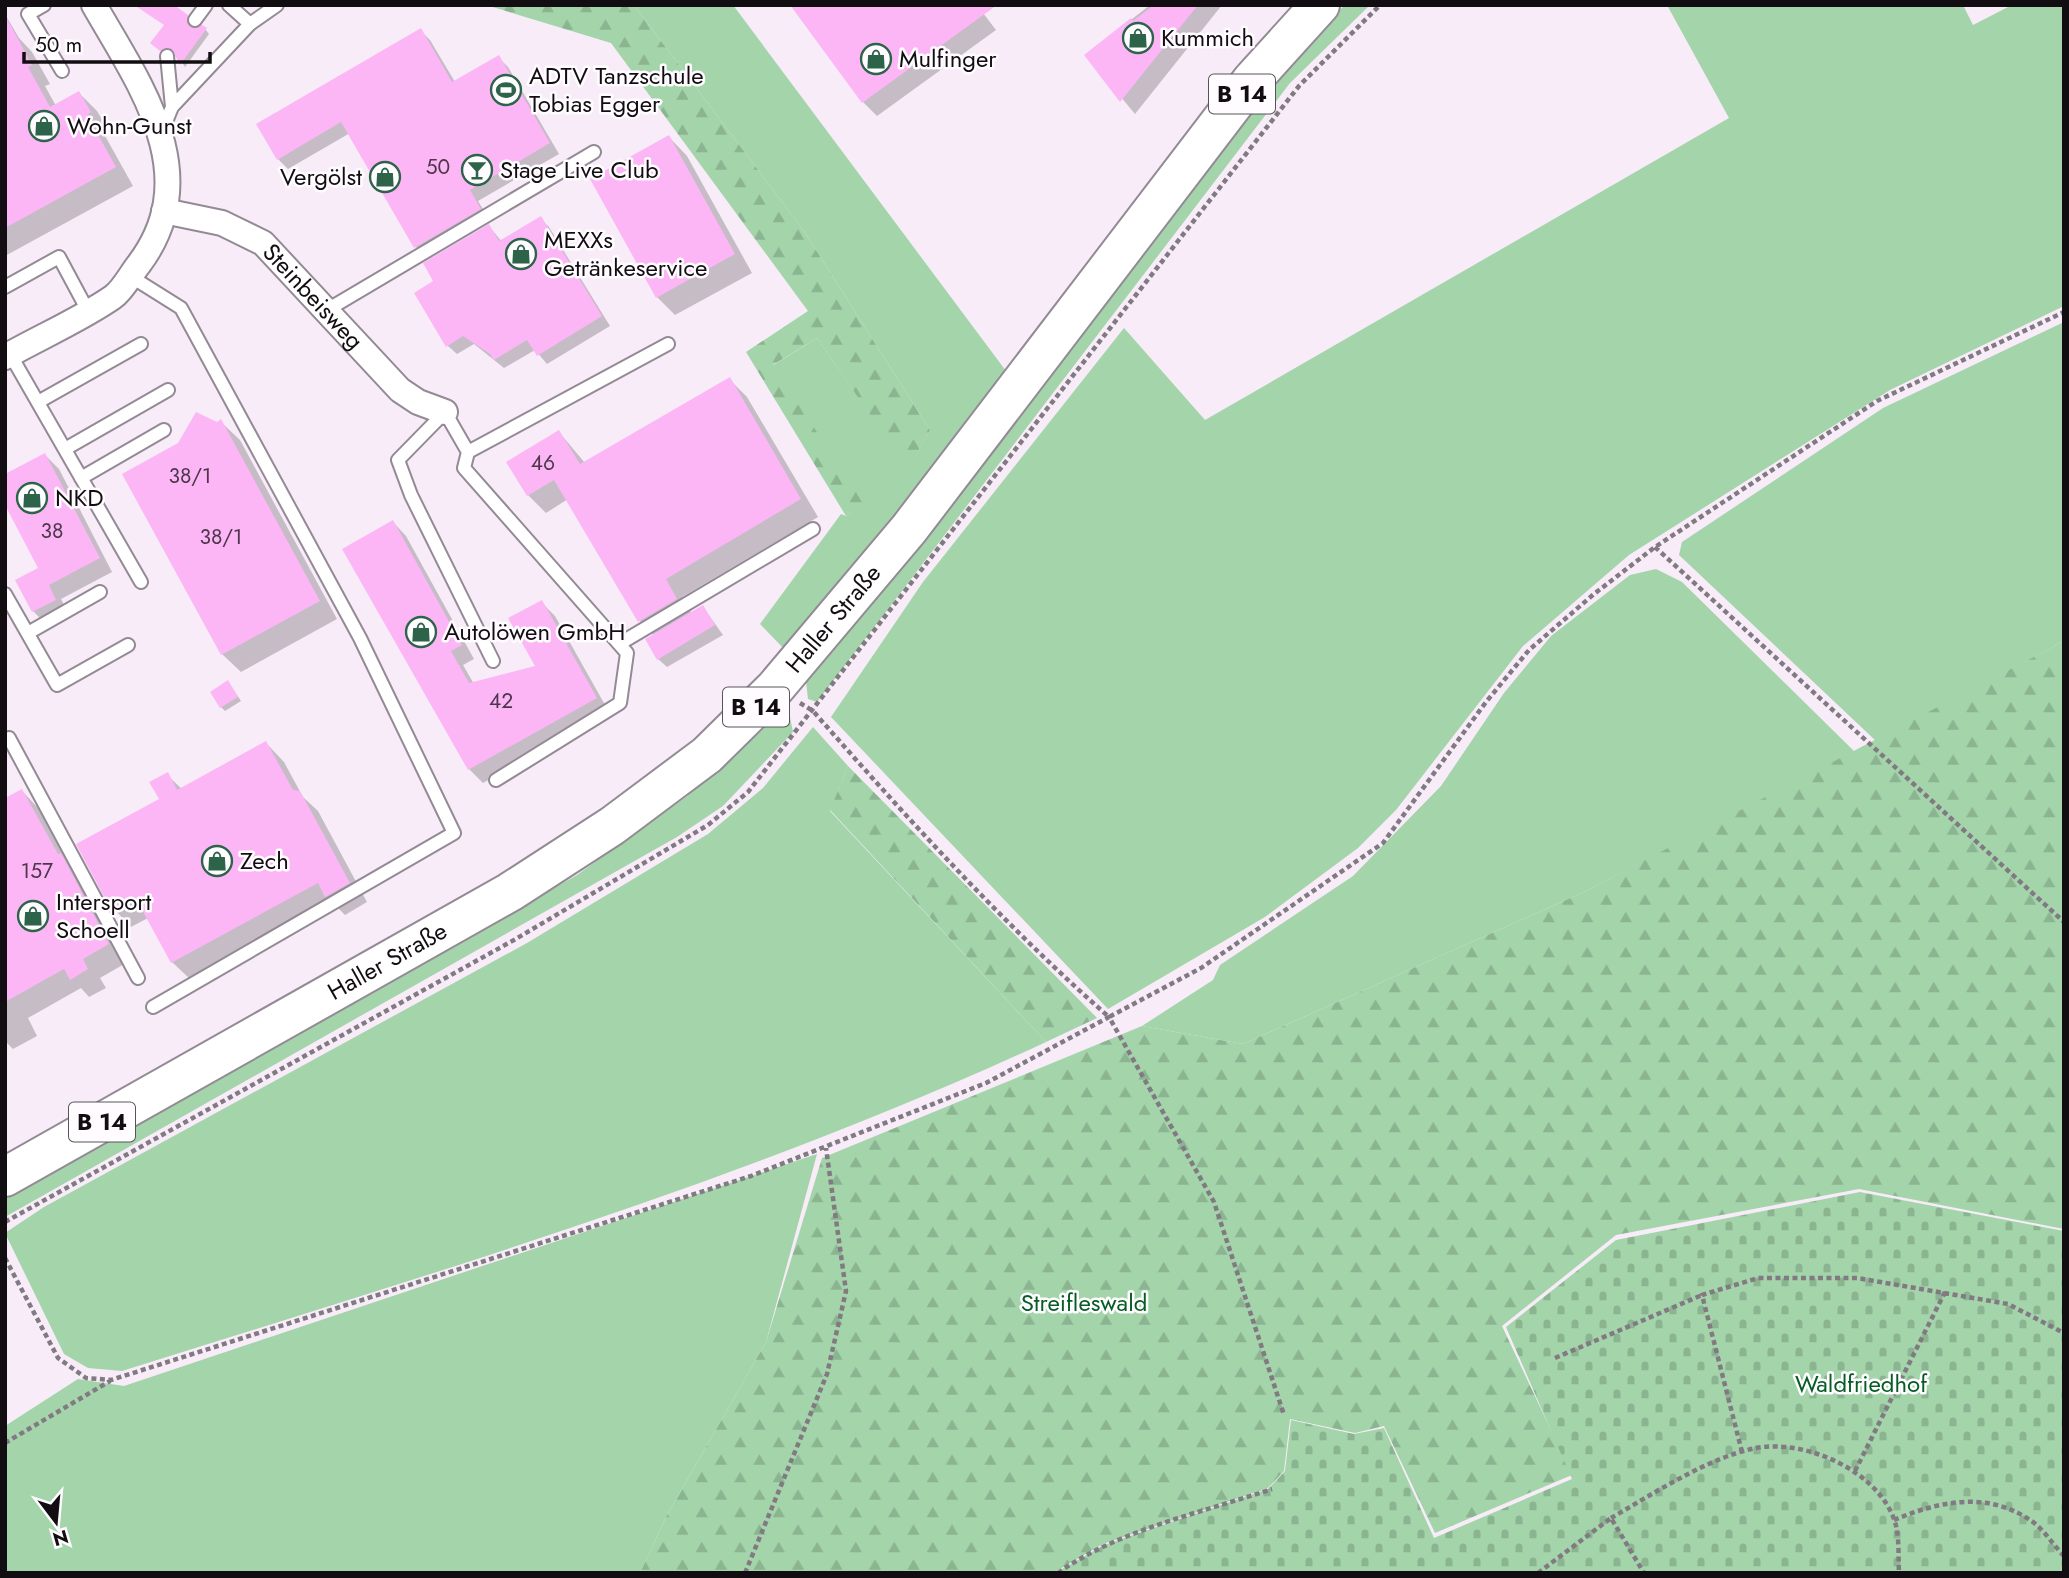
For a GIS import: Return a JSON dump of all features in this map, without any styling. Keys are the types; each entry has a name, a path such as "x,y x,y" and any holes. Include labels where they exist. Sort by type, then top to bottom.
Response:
{"main road":[{"name":"Haller Straße","path":"5,1177 510,892 612,826 707,755 775,688 909,528 1219,123 1320,5"}],"street":[{"path":"8,355 115,296 151,248 164,211 168,178 161,135 150,104 94,5"},
{"name":"Steinbeisweg","path":"164,211 222,223 263,243 400,390 418,402 445,412"}],"lane":[{"path":"44,5 28,14 62,71"},
{"path":"195,20 206,5"},
{"path":"229,5 250,24"},
{"path":"161,135 172,107 250,24 277,5"},
{"path":"167,56 172,107"},
{"path":"327,310 594,152"},
{"path":"5,287 59,257 88,311"},
{"path":"130,276 181,308 360,638 454,833 153,1007"},
{"path":"38,402 141,344"},
{"path":"468,452 668,344"},
{"path":"8,355 38,402 141,582"},
{"path":"65,449 168,390"},
{"path":"493,661 411,495 398,460 445,412 468,452 464,468 627,653 620,703 496,780"},
{"path":"81,478 164,430"},
{"path":"619,645 813,529"},
{"path":"27,633 100,592"},
{"path":"5,594 57,685 128,645"},
{"path":"5,740 9,738 138,978"}],"path":[{"path":"5,1222 514,940 708,825 748,792 1300,86 1380,5"},
{"path":"5,1443 111,1380 738,1180 826,1149 986,1083 1201,968 1383,844 1486,702 1529,650 1594,594 1655,547 1877,401 2064,312"},
{"path":"1655,547 2064,922"},
{"path":"813,711 911,822 1048,964 1109,1017 1214,1202 1284,1415"},
{"path":"2056,915 2064,909"},
{"path":"745,1573 827,1374 846,1291 826,1149"},
{"path":"5,1258 58,1358 86,1378 111,1380"},
{"path":"1555,1358 1702,1295 1758,1278 1857,1278 1945,1292 2008,1304 2064,1333"},
{"path":"1855,1471 1945,1292"},
{"path":"1702,1295 1742,1452"},
{"path":"1538,1573 1611,1518 1669,1486 1758,1447 1806,1450 1855,1471 1883,1502 1894,1520 1899,1573"},
{"path":"1058,1573 1082,1556 1122,1538 1272,1489"},
{"path":"1894,1520 1920,1509 1962,1500 1998,1504 2032,1520 2064,1556"},
{"path":"1611,1518 1644,1573"}],"green space":[{"path":"486,5 634,5 804,231 930,430 908,470 817,338 773,365 864,504 846,516 746,352 808,311 611,43"},
{"path":"634,5 733,5 1006,371 787,652 760,624 841,514 846,516 863,504 772,366 817,338 908,469 930,430 804,231"},
{"path":"1345,5 1370,5 1290,83 817,702 808,699 806,681 842,640 1284,63"},
{"path":"1667,5 1963,5 1973,25 2012,5 2064,5 2064,306 1890,390 1629,555 1523,646 1396,810 1358,848 1265,917 1108,1009 831,717 923,582 1124,328 1205,420 1729,118"},
{"path":"2064,322 2064,641 1876,741 1679,555 1682,542 1883,408"},
{"path":"1656,569 1682,582 1855,752 1586,891 1243,1044 1142,1026 1213,980 1220,965 1353,876 1441,786 1504,693 1551,636 1630,575"},
{"name":"Streifleswald","path":"2064,641 2064,1229 1859,1189 1616,1235 1502,1326 1572,1475 1435,1533 1384,1426 1355,1433 1290,1419 1284,1471 1268,1488 1103,1544 1053,1573 640,1573 667,1515 766,1342 822,1158 1142,1026 1243,1044 1586,891"},
{"path":"777,717 790,717 793,732 723,806 677,837 5,1217 5,1194 577,875 686,797"},
{"path":"813,727 848,766 830,811 1046,1042 934,1092 705,1181 590,1222 356,1298 122,1371 88,1368 64,1354 5,1233 44,1207 527,943 708,834 763,788"},
{"path":"848,766 1097,1018 1046,1042 830,810"},
{"path":"817,1154 766,1342 667,1515 640,1573 5,1573 5,1426 78,1379 124,1386"},
{"name":"Waldfriedhof","path":"1860,1192 2064,1231 2064,1573 1055,1573 1104,1545 1268,1489 1285,1471 1291,1420 1354,1434 1384,1428 1434,1538 1572,1479 1506,1327 1616,1240"}],"building":[{"path":"134,5 174,5 188,15 187,23 190,27 202,25 207,28 180,65 171,48 160,51 150,43 164,25"},
{"name":"Mulfinger","path":"790,5 997,5 862,103"},
{"name":"Kummich","path":"1154,5 1198,5 1120,102 1084,55 1131,18 1133,21"},
{"name":"Wohn-Gunst","path":"5,15 32,65 28,67 50,107 79,91 91,112 87,115 116,167 5,228"},
{"path":"421,28 452,82 499,55 550,143 470,190 481,209 414,248 341,122 277,160 256,124"},
{"path":"669,135 735,254 656,298 590,179"},
{"name":"MEXXs Getränkeservice","path":"541,216 602,316 537,356 527,340 494,360 490,354 463,336 446,347 414,293 433,281 423,263 489,224 499,241"},
{"path":"730,377 801,499 666,579 677,599 638,622 554,480 527,496 506,462 559,430 580,464"},
{"path":"196,412 217,422 221,419 320,601 221,655 122,474 178,443"},
{"path":"45,453 100,558 49,585 56,600 32,612 15,580 38,568 5,505 5,474"},
{"name":"Autolöwen GmbH","path":"393,520 462,645 451,651 469,683 535,666 508,618 542,600 597,698 468,770 342,549"},
{"path":"703,605 715,625 657,660 645,639"},
{"path":"228,680 238,697 220,708 210,692"},
{"name":"Zech","path":"266,741 293,790 300,791 350,883 325,897 318,883 171,963 135,897 111,910 76,844 159,799 149,782 168,772 177,790"},
{"path":"22,789 58,854 61,853 109,944 83,959 88,969 70,980 64,969 5,1002 5,798"}],"place":[{"name":"Kummich","path":"1138,38"},
{"name":"Mulfinger","path":"876,59"},
{"name":"ADTV Tanzschule Tobias Egger","path":"506,90"},
{"name":"Wohn-Gunst","path":"44,126"},
{"name":"Stage Live Club","path":"477,170"},
{"name":"Vergölst","path":"385,177"},
{"name":"MEXXs Getränkeservice","path":"521,254"},
{"name":"NKD","path":"32,498"},
{"name":"Autolöwen GmbH","path":"421,632"},
{"name":"Zech","path":"217,861"},
{"name":"Intersport Schoell","path":"33,916"}]}
